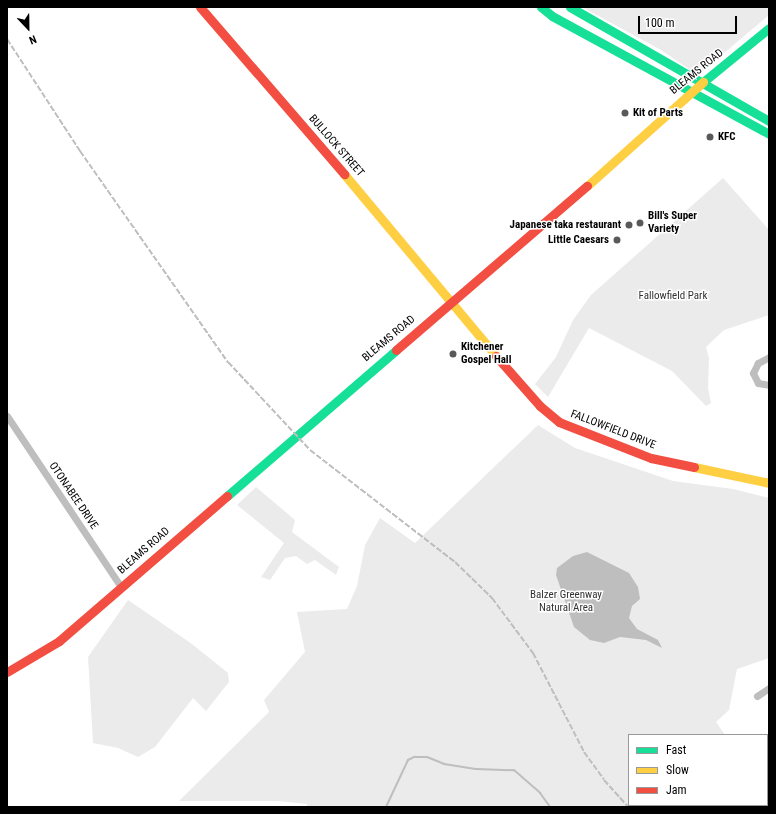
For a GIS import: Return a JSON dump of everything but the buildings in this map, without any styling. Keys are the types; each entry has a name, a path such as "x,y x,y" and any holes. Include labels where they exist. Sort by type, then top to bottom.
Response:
{"main road":[{"name":"BULLOCK STREET","path":"200,7 404,244 450,303"},
{"path":"541,7 552,16 769,134"},
{"path":"570,7 769,121"},
{"name":"BLEAMS ROAD","path":"7,672 59,641 692,92 769,28"},
{"name":"FALLOWFIELD DRIVE","path":"450,303 540,406 559,422 651,458 769,483"},
{"name":"BLEAMS ROAD","path":"7,667 20,663"}],"street":[{"path":"769,357 758,363 753,373 758,383 769,385"},
{"name":"OTONABEE DRIVE","path":"7,416 121,587"},
{"path":"757,696 769,688"}],"green space":[{"path":"582,7 769,7 769,15 698,75 661,50"},
{"name":"Fallowfield Park","path":"723,178 769,230 769,315 724,330 706,347 709,358 708,388 711,403 706,406 672,371 589,328 548,397 535,384 556,357 573,320 591,295"},
{"name":"Balzer Greenway Natural Area","path":"538,425 575,448 673,481 733,489 769,498 769,658 737,669 729,710 716,722 724,734 628,734 628,806 768,806 769,748 769,807 307,807 307,804 278,801 179,801 269,712 264,700 305,652 297,612 347,609 357,586 365,545 380,518 415,543"},
{"path":"256,487 295,520 292,532 339,567 336,575 315,560 307,564 296,556 285,558 270,580 261,577 284,543 237,505"},
{"path":"128,600 192,644 228,673 229,682 206,711 193,698 155,747 138,757 118,748 93,743 88,657"}],"shaded area":[{"path":"587,552 629,573 638,587 640,599 632,606 629,618 637,629 658,640 662,648 646,640 620,637 604,643 590,640 574,627 556,575 557,568 573,556"}],"waterway":[{"path":"386,807 408,760 414,757 427,757 444,764 476,769 514,770 540,793 550,807"},
{"path":"655,807 675,807"}],"railway":[{"path":"7,39 80,151 228,362 310,450 455,562 492,598 533,653 584,752 604,780 628,807"}],"traffic: fast":[{"path":"541,7 552,16 769,134"},
{"path":"570,7 769,121"},
{"path":"703,82 769,28"},
{"path":"227,496 396,350"}],"traffic: slow":[{"path":"587,186 703,82"},
{"path":"344,174 496,356"},
{"path":"694,467 769,483"}],"traffic: jam":[{"path":"200,7 344,174"},
{"path":"396,350 587,186"},
{"path":"496,356 540,406 559,422 651,458 694,467"},
{"path":"7,672 59,641 227,496"}],"place":[{"name":"Kit of Parts","path":"625,113"},
{"name":"KFC","path":"710,137"},
{"name":"Bill's Super Variety","path":"640,223"},
{"name":"Japanese taka restaurant","path":"629,225"},
{"name":"Little Caesars","path":"617,240"},
{"name":"Kitchener Gospel Hall","path":"453,354"}]}
